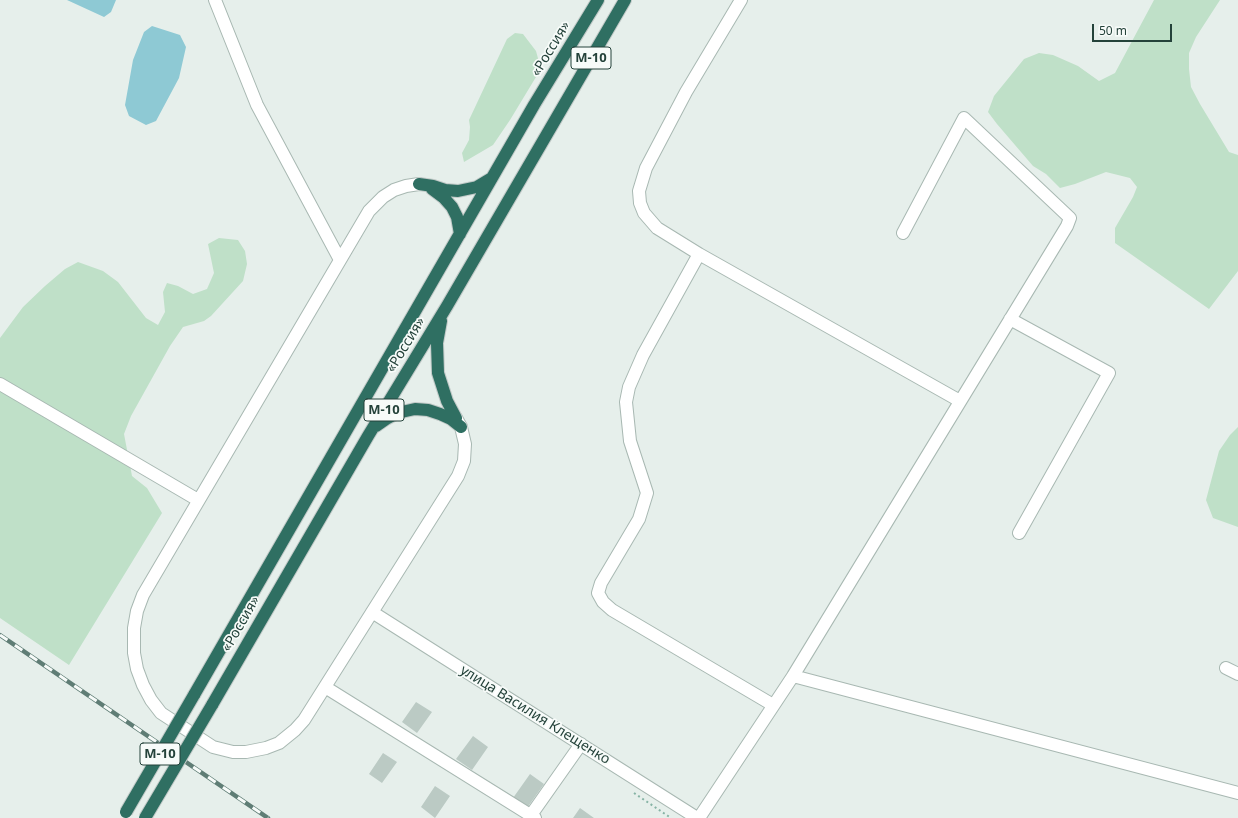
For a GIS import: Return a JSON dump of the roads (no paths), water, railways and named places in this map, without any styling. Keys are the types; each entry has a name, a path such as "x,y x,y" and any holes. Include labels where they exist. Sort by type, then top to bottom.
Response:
{"highway":[{"name":"«Россия»","path":"125,815 538,99 598,0"},
{"name":"«Россия»","path":"145,818 368,436 447,306 625,0"},
{"path":"419,184 452,191 465,190 483,184 494,176"},
{"path":"419,184 435,191 448,202 457,217 460,234"},
{"path":"447,306 438,334 437,363 443,392 458,423"},
{"path":"368,436 376,426 391,416 403,411 416,409 428,410 440,414 458,423"}],"street":[{"path":"215,0 257,105 340,260"},
{"path":"741,0 686,92 646,168 639,191 640,203 644,213 657,228 699,254 960,401"},
{"path":"691,816 773,705 792,676 1067,226 1070,218 964,118 903,233"},
{"path":"419,184 394,190 378,201 369,211 146,588 137,611 134,628 134,653 140,677 151,700 161,713 213,747 226,751 246,752 266,748 290,735 304,720 458,476 464,461 465,452 465,444 458,423"},
{"path":"699,254 643,355 629,387 626,402 630,441 647,493 639,519 602,583 598,593 603,602 612,610 773,705"},
{"path":"1010,319 1110,373 1019,533"},
{"path":"0,384 198,500"},
{"name":"улица Василия Клещенко","path":"372,612 581,744 691,816"},
{"path":"1226,668 1238,674"},
{"path":"792,676 1238,793"},
{"path":"325,687 533,817 581,744"}],"water":[{"path":"67,0 116,0 111,12 104,17"},
{"path":"152,26 180,35 186,47 179,78 156,121 146,125 129,116 125,105 133,60 144,32"}],"railway":[{"path":"0,635 268,818"}]}
